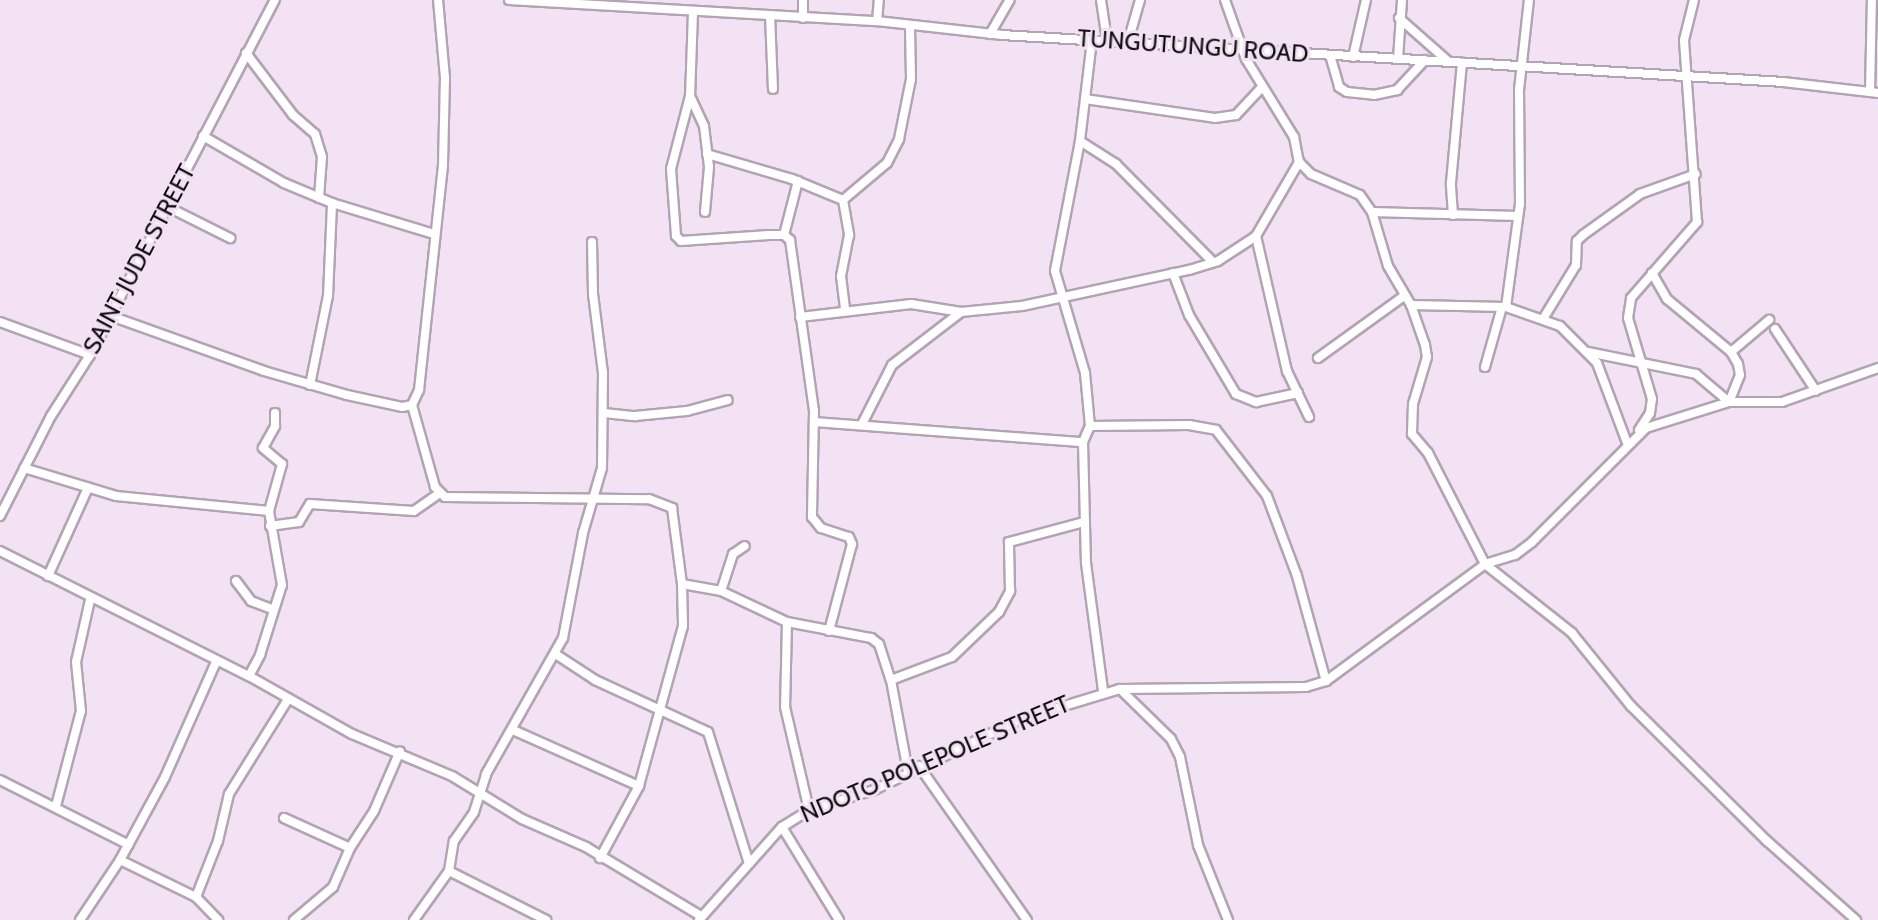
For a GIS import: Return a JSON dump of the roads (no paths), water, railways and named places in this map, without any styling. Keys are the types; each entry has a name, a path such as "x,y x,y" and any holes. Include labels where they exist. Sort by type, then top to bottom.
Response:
{"street":[{"name":"SAINT JUDE STREET","path":"0,516 24,468 90,355 108,315 275,0"},
{"path":"438,0 446,107 419,390 412,404 438,494"},
{"name":"TUNGUTUNGU ROAD","path":"509,0 877,21 990,34 1448,61 1874,92"},
{"path":"803,0 803,18"},
{"path":"877,21 879,0"},
{"path":"990,34 1010,0"},
{"path":"1101,0 1107,40"},
{"path":"1128,42 1140,0"},
{"path":"1225,0 1241,48 1294,137 1300,162 1311,174 1360,195 1372,212 1388,266 1411,305 1427,357 1413,404 1412,434 1428,453 1485,564 1572,633 1631,706 1767,841 1856,920"},
{"path":"1353,57 1366,0"},
{"path":"1398,59 1402,0"},
{"path":"1485,367 1504,307 1518,216 1520,66 1529,0"},
{"path":"1090,426 1189,425 1216,430 1267,496 1297,576 1326,681 1485,564 1515,555 1532,542 1637,433 1652,406 1645,367 1634,345 1628,311 1631,298 1697,222 1696,174 1684,40 1694,0"},
{"path":"1872,0 1874,92"},
{"path":"693,12 690,96 671,169 676,236 681,241 784,235 790,240 800,317 809,358 814,422 812,517 821,528 849,537 852,544 829,631"},
{"path":"770,15 773,89"},
{"path":"1399,18 1448,61"},
{"path":"843,200 887,163 899,139 912,79 910,25"},
{"path":"1092,40 1080,141 1055,271 1085,373 1090,426 1083,442 1084,522 1089,598 1103,691"},
{"path":"246,53 293,115 315,134 322,158 319,198"},
{"path":"1329,55 1339,87 1347,92 1374,94 1397,90 1425,60"},
{"path":"1453,215 1451,183 1462,62"},
{"path":"1085,99 1215,118 1236,115 1262,87"},
{"path":"690,96 704,126 708,154 705,212"},
{"path":"203,136 332,204 434,234"},
{"path":"1080,141 1116,164 1213,262"},
{"path":"708,154 797,181 843,200"},
{"path":"800,317 911,304 961,312 1061,298 1213,262 1256,236 1300,162"},
{"path":"1544,319 1576,265 1577,241 1583,235 1640,194 1696,174"},
{"path":"784,235 797,181"},
{"path":"843,200 849,235 841,276 845,310"},
{"path":"310,385 328,296 332,204"},
{"path":"166,206 230,238"},
{"path":"1372,212 1518,216"},
{"path":"1256,236 1273,321 1309,417"},
{"path":"414,920 449,871 454,841 484,793 486,774 556,655 583,533 595,499 604,413 592,242"},
{"path":"1172,272 1189,315 1236,394 1256,402 1298,393"},
{"path":"1651,273 1674,306 1731,352 1740,375 1729,402"},
{"path":"1318,358 1404,296"},
{"path":"1411,305 1504,307 1560,326 1588,352 1604,375 1627,443"},
{"path":"862,424 891,365 961,312"},
{"path":"108,315 166,339 310,385 402,407 412,404"},
{"path":"1731,352 1769,320"},
{"path":"0,322 90,355"},
{"path":"1775,329 1816,391"},
{"path":"1588,352 1645,367 1696,374 1729,402"},
{"path":"1637,433 1729,402 1782,402 1878,369"},
{"path":"604,413 635,416 687,411 728,400"},
{"path":"249,676 260,655 272,609 282,585 270,526 270,511 282,464 263,443 275,426 275,413"},
{"path":"814,422 1083,442"},
{"path":"24,468 116,496 223,503 270,511"},
{"path":"48,576 88,488"},
{"path":"270,526 299,522 310,504 414,511 438,494 472,500 595,499 668,503 674,518 682,584 683,626 639,786 600,858"},
{"path":"891,680 953,657 999,612 1010,591 1009,542 1084,522"},
{"path":"721,591 733,554 745,546"},
{"path":"0,551 90,600 249,676 287,701 352,734 400,751 484,793 522,820 569,839 700,918"},
{"path":"236,581 251,601 272,609"},
{"path":"682,584 721,591 788,622 871,638 879,644 891,680 908,772"},
{"path":"56,806 80,718 76,662 90,600"},
{"path":"788,622 785,707 809,810"},
{"path":"556,655 595,680 661,708 708,732 749,864"},
{"path":"80,920 129,845 165,777 216,662"},
{"name":"NDOTO POLEPOLE STREET","path":"700,918 782,827 809,810 842,803 1000,728 1103,691 1294,687 1326,681"},
{"path":"1120,689 1171,739 1181,757 1198,845 1228,920"},
{"path":"197,897 215,850 229,794 287,701"},
{"path":"513,730 639,786"},
{"path":"295,920 333,887 350,848 374,811 400,751"},
{"path":"919,766 1027,920"},
{"path":"0,780 129,845"},
{"path":"284,818 350,848"},
{"path":"782,827 839,920"},
{"path":"120,860 197,897 218,920"},
{"path":"449,871 546,920"}]}
